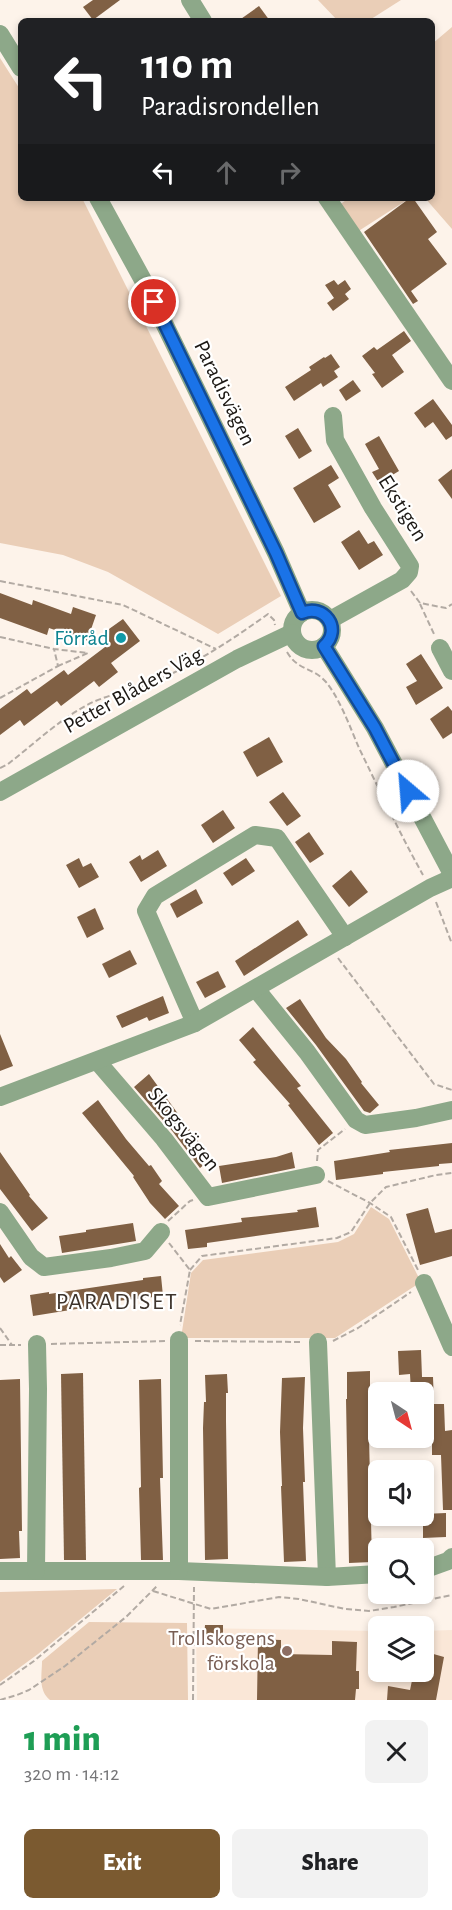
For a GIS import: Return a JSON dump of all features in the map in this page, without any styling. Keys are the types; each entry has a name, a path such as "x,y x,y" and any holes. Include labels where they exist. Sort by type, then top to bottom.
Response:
{"street":[{"path":"190,0 201,18"},
{"path":"0,34 18,63"},
{"name":"Paradisvägen","path":"100,201 149,292 276,553 302,613"},
{"path":"329,201 452,381"},
{"name":"Ekstigen","path":"333,417 335,440 373,508 410,566 410,572 402,580"},
{"path":"330,620 402,580"},
{"path":"314,610 326,615 330,620 333,631 328,642 311,651 304,649 286,636 294,621 302,613 314,610"},
{"name":"Petter Blåders Väg","path":"0,792 237,658 286,636"},
{"path":"0,1097 195,1023 452,876 375,728 324,646"},
{"path":"440,648 452,671"},
{"path":"195,1023 146,911 155,896 255,835 277,838 337,942"},
{"path":"256,988 307,1052 356,1120 365,1125 452,1110"},
{"name":"Skogsvägen","path":"97,1061 164,1139 208,1197 316,1175"},
{"path":"0,1212 31,1257 44,1267 145,1251 161,1232"},
{"path":"424,1283 452,1347"},
{"path":"179,1340 182,1571"},
{"path":"318,1342 327,1577"},
{"path":"36,1571 37,1344"},
{"path":"434,1566 452,1557"},
{"path":"0,1571 182,1571 327,1577 368,1575"}],"path":[{"path":"402,580 420,603 440,648"},
{"path":"0,581 123,605 216,649"},
{"path":"420,603 446,608 452,604"},
{"path":"0,768 92,703 179,670 268,615 286,636 291,659 326,681 340,706 400,835 430,888 452,944"},
{"path":"0,637 54,649 88,653 58,666 0,699"},
{"path":"54,649 58,666"},
{"path":"337,942 357,981 434,1084 452,1090"},
{"path":"0,1345 179,1340 335,1341 380,1314 424,1283 391,1217 370,1203 316,1175 318,1150 356,1120"},
{"path":"179,1340 190,1269 202,1256 337,1238 351,1232 370,1203 386,1187 452,1173"},
{"path":"190,1269 161,1232 171,1217 190,1201 208,1197"},
{"path":"0,1328 12,1345"},
{"path":"0,1685 34,1661 129,1582 133,1571"},
{"path":"0,1700 29,1690 65,1666 126,1617 153,1591 182,1571 193,1602 193,1700"},
{"path":"153,1591 212,1609 279,1597 299,1599 345,1610 369,1611 406,1604"},
{"path":"434,1598 452,1595"}],"shaded area":[{"path":"318,0 401,0 373,18 335,18"},
{"path":"452,27 452,229 428,201 435,201 435,41"},
{"path":"0,58 18,86 18,201 84,201 281,596 218,634 108,572 63,555 0,543"},
{"path":"345,201 405,201 357,232 338,206"},
{"path":"371,1207 389,1219 421,1282 335,1338 181,1338 191,1273 203,1260 338,1242 354,1234"},
{"path":"117,1589 38,1654 0,1682 0,1592"},
{"path":"89,1622 187,1623 188,1700 50,1700 42,1687 42,1661"},
{"name":"Trollskogens förskola","path":"196,1628 368,1631 368,1682 434,1682 434,1631 452,1630 452,1700 197,1700"}],"building":[{"path":"93,0 120,0 96,18 91,18 83,7"},
{"path":"259,6 268,18 242,18"},
{"path":"406,201 415,201 437,232 428,239 447,264 411,291 418,301 413,304 364,232"},
{"path":"334,280 338,285 345,280 351,289 345,294 349,299 333,311 327,303 334,298 325,285"},
{"path":"404,331 411,341 392,355 404,372 382,388 372,374 375,373 362,356 374,347 377,350"},
{"path":"331,354 340,367 334,371 338,377 323,387 321,383 294,401 285,387 311,370 309,367"},
{"path":"353,380 361,391 346,401 339,390"},
{"path":"433,399 452,425 452,436 446,440 433,422 425,428 414,413"},
{"path":"298,428 312,451 299,459 285,436"},
{"path":"379,436 399,471 379,483 372,472 379,469 365,444"},
{"path":"331,465 339,478 328,485 341,507 314,523 293,488"},
{"path":"452,469 452,499 438,480"},
{"path":"359,530 368,544 374,541 383,555 359,570 341,542"},
{"path":"0,593 32,605 33,600 71,614 73,607 96,615 87,641 49,628 47,635 0,618"},
{"path":"123,619 140,641 111,663 118,672 99,687 94,681 61,706 57,701 24,726 20,720 0,735 0,709 27,689 31,694 64,670 68,675 109,644 102,634"},
{"path":"421,654 443,688 416,705 406,687 417,681 406,664"},
{"path":"448,706 452,711 452,733 443,739 430,719"},
{"path":"269,737 283,762 257,777 243,752"},
{"path":"283,792 301,816 287,826 269,802"},
{"path":"223,810 235,828 213,843 201,825"},
{"path":"309,832 324,854 310,863 295,842"},
{"path":"158,850 167,866 141,882 129,862 140,855 142,860"},
{"path":"79,858 83,867 91,863 99,877 79,888 66,865"},
{"path":"246,858 255,871 232,886 223,873"},
{"path":"351,870 368,892 349,907 332,886"},
{"path":"196,889 203,903 177,918 170,904"},
{"path":"95,908 104,929 87,938 77,917"},
{"path":"298,920 308,935 244,976 235,961"},
{"path":"130,950 137,964 109,978 102,964"},
{"path":"218,971 226,987 205,998 196,982"},
{"path":"163,996 169,1013 149,1021 147,1017 122,1028 116,1016"},
{"path":"300,999 326,1038 346,1059 361,1083 379,1105 370,1113 364,1111 286,1008"},
{"path":"253,1027 301,1086 297,1088 333,1133 319,1145 288,1105 290,1104 253,1062 256,1060 239,1040"},
{"path":"0,1034 13,1066 0,1071"},
{"path":"149,1074 211,1159 200,1168 173,1132 134,1087"},
{"path":"98,1100 126,1139 149,1166 151,1165 162,1181 159,1184 179,1206 165,1219 150,1203 134,1176 82,1113"},
{"path":"452,1143 452,1163 336,1180 334,1161 390,1152 389,1150"},
{"path":"0,1152 29,1196 48,1218 32,1231 0,1189"},
{"path":"292,1152 295,1168 222,1183 219,1166 276,1157"},
{"path":"316,1207 319,1227 207,1243 207,1247 188,1249 185,1230 242,1222 241,1218 298,1212 297,1210"},
{"path":"428,1208 435,1233 452,1229 452,1256 420,1265 406,1214"},
{"path":"133,1223 136,1241 62,1253 59,1236"},
{"path":"0,1244 9,1258 11,1256 22,1270 4,1283 0,1277"},
{"path":"161,1276 163,1296 108,1302 108,1306 33,1316 30,1295"},
{"path":"421,1350 422,1377 433,1377 433,1382 410,1382 410,1374 399,1375 398,1351"},
{"path":"370,1371 370,1382 368,1382 368,1526 371,1526 371,1538 368,1538 368,1562 349,1563 347,1372"},
{"path":"83,1373 86,1560 64,1560 61,1374"},
{"path":"227,1374 228,1559 205,1560 203,1428 204,1402 206,1402 205,1375"},
{"path":"305,1377 303,1428 305,1482 303,1482 306,1561 284,1562 280,1432 282,1378"},
{"path":"20,1379 22,1531 19,1531 20,1558 0,1559 0,1380"},
{"path":"161,1379 163,1478 160,1478 163,1560 141,1560 139,1380"},
{"path":"434,1404 444,1404 445,1431 452,1430 452,1510 443,1510 441,1455 432,1455"},
{"path":"446,1513 446,1537 423,1538 423,1526 434,1526 434,1514"},
{"path":"205,1625 223,1625 223,1636 204,1636"},
{"path":"258,1639 281,1640 281,1654 332,1655 332,1641 357,1642 356,1671 359,1671 359,1689 356,1689 355,1700 257,1700"},
{"path":"434,1654 444,1657 436,1700 387,1700 388,1686 410,1690 412,1682 434,1682"}],"place":[{"name":"Förråd","path":"121,638"},
{"name":"Trollskogens förskola","path":"287,1651"}],"district":[{"name":"PARADISET","path":"117,1302"}],"route":[{"path":"154,302 276,553 302,613 314,610 326,615 330,620 333,631 324,646 375,728 408,791"}]}
